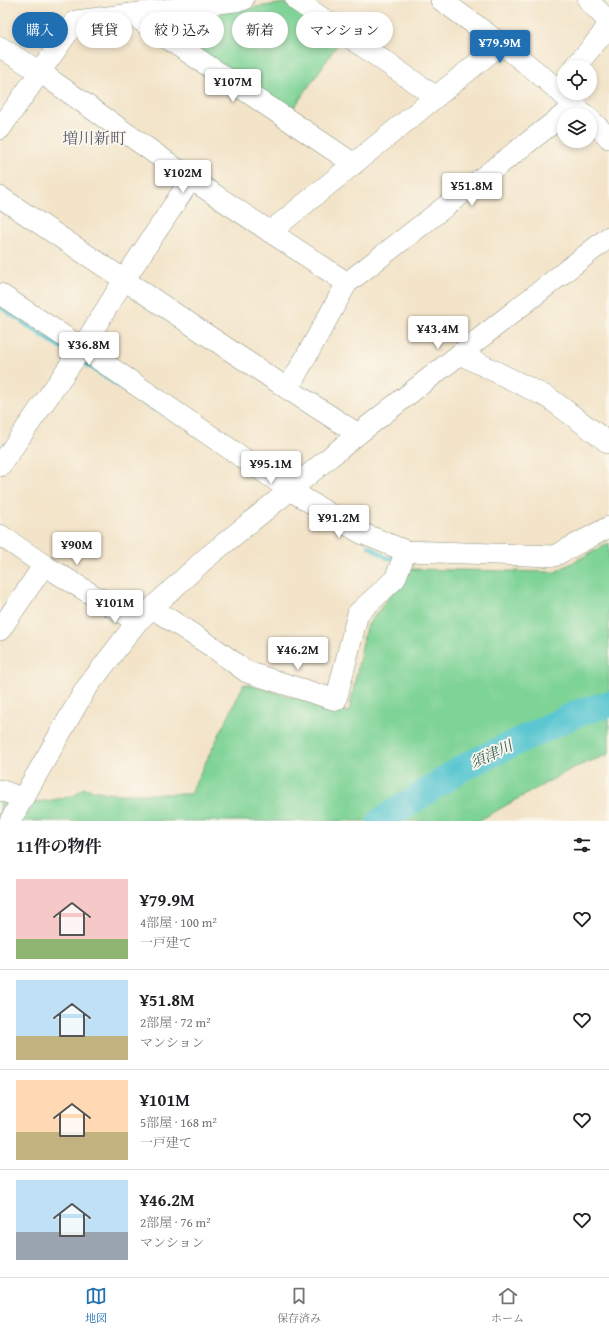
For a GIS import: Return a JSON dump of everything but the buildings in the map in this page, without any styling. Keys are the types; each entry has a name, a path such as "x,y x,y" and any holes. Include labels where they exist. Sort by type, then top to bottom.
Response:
{"street":[{"path":"132,14 243,0"},
{"path":"296,0 436,97"},
{"path":"441,0 501,44 557,81"},
{"path":"581,60 609,22 588,0"},
{"path":"132,15 354,164"},
{"path":"0,129 76,21"},
{"path":"270,232 501,44"},
{"path":"0,47 40,72 191,179 347,283"},
{"path":"574,100 580,108"},
{"path":"597,126 609,138"},
{"path":"288,389 347,283 557,132"},
{"path":"0,466 82,348 124,280 191,179"},
{"path":"0,197 358,434"},
{"path":"0,790 16,810 85,690 144,615 204,559 358,434 609,238"},
{"path":"2,299 82,348 290,490 361,533 406,551 554,556 609,527"},
{"path":"460,354 549,398 609,444"},
{"path":"0,535 44,565 214,648 248,672 336,700 358,613 395,579 406,551"},
{"path":"0,630 44,565"}],"green space":[{"path":"285,3 298,12 296,12 296,48 335,48 291,112 198,48 224,48 224,12 221,12"},
{"path":"609,543 609,754 573,768 478,821 0,821 0,800 10,804 47,801 74,796 83,788 113,794 190,794 244,684 349,712 366,627 411,569 555,572"}],"waterway":[{"path":"0,307 72,355"},
{"path":"80,360 155,410"},
{"path":"369,546 387,558 398,558"},
{"name":"須津川","path":"381,821 464,767 578,713 609,704"}],"district":[{"name":"増川新町","path":"94,138"}]}
